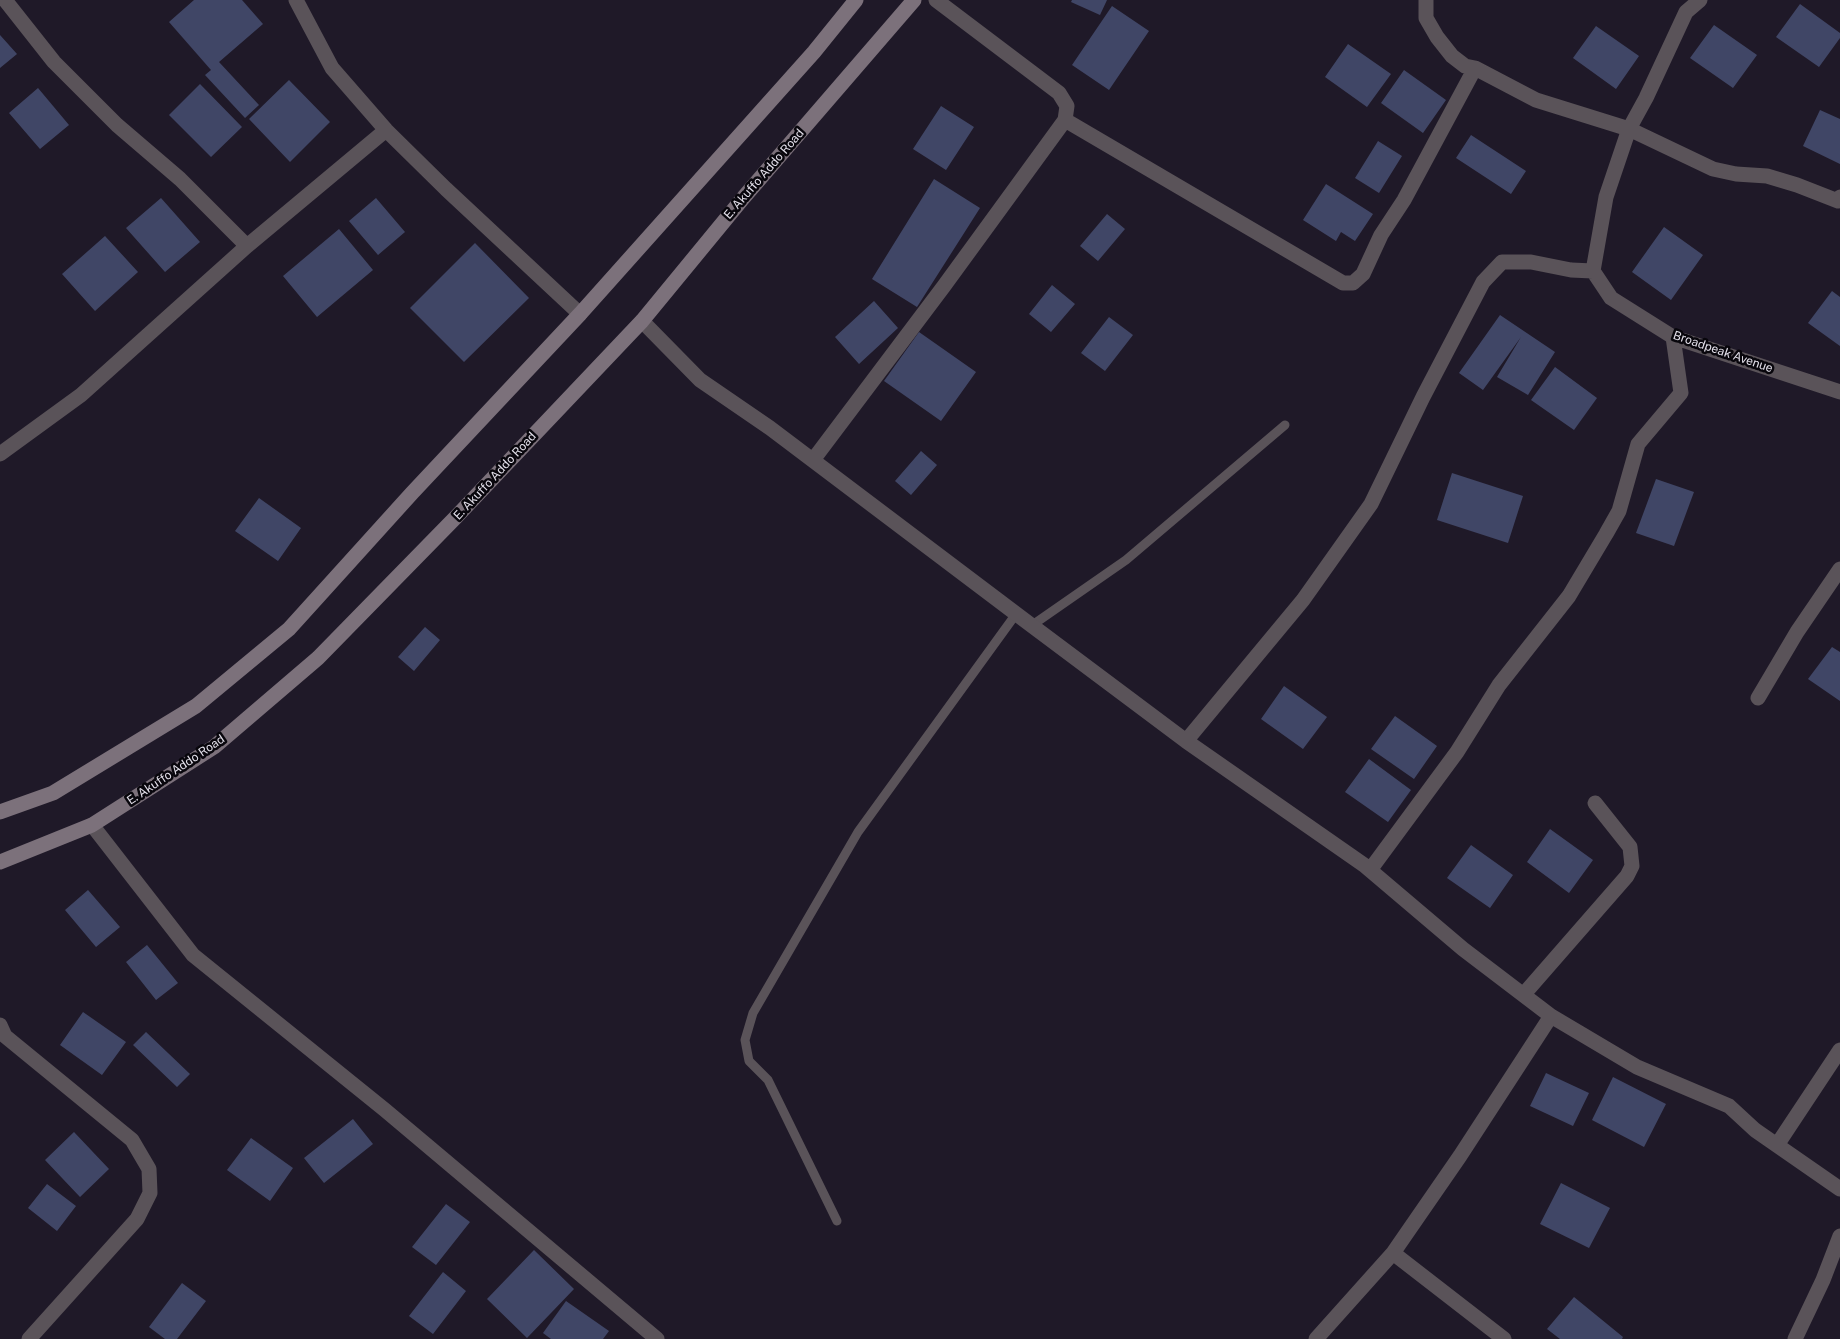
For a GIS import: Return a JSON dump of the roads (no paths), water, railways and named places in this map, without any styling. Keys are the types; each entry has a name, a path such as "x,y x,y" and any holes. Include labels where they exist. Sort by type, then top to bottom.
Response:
{"main road":[{"path":"0,812 53,793 196,706 289,629 412,493 580,314 814,52 856,0"},
{"name":"E. Akuffo Addo Road","path":"0,862 92,825 214,747 318,658 456,517 642,321 750,189 914,0"}],"street":[{"path":"5,0 54,62 117,125 180,179 248,246"},
{"path":"296,0 332,68 386,130 446,189 580,314"},
{"path":"813,460 944,286 1065,120 1067,106 1059,93 936,0"},
{"path":"1426,0 1426,18 1437,37 1452,56 1465,66 1475,68 1536,100 1629,129 1713,169 1736,174 1767,176 1839,200"},
{"path":"1186,741 1303,600 1371,504 1422,397 1483,282 1502,262 1531,262 1571,270 1593,271 1606,197 1629,129 1646,98 1686,12 1700,0"},
{"path":"1065,120 1344,283 1353,283 1363,274 1381,236 1404,200 1475,68"},
{"path":"0,454 81,395 248,246 386,130"},
{"name":"Broadpeak Avenue","path":"1593,271 1611,298 1673,337 1840,392"},
{"path":"642,321 700,380 770,428 1186,741 1370,870 1463,949 1552,1016 1637,1067 1729,1106 1755,1130 1840,1189"},
{"path":"1370,870 1457,752 1499,686 1569,596 1606,534 1619,511 1638,444 1681,393 1673,337"},
{"path":"1758,698 1798,632 1840,569"},
{"path":"1524,994 1627,876 1632,866 1630,847 1595,803"},
{"path":"92,825 193,955 385,1110 657,1339"},
{"path":"1316,1339 1393,1253 1460,1156 1552,1016"},
{"path":"0,1025 5,1036 132,1140 149,1169 150,1193 137,1218 29,1339"},
{"path":"1777,1145 1840,1050"},
{"path":"1795,1339 1823,1280 1840,1236"},
{"path":"1393,1253 1504,1339"}],"lane":[{"path":"1031,626 1126,560 1285,426"},
{"path":"837,1221 768,1080 749,1061 745,1040 754,1013 858,832 1016,614"}]}
